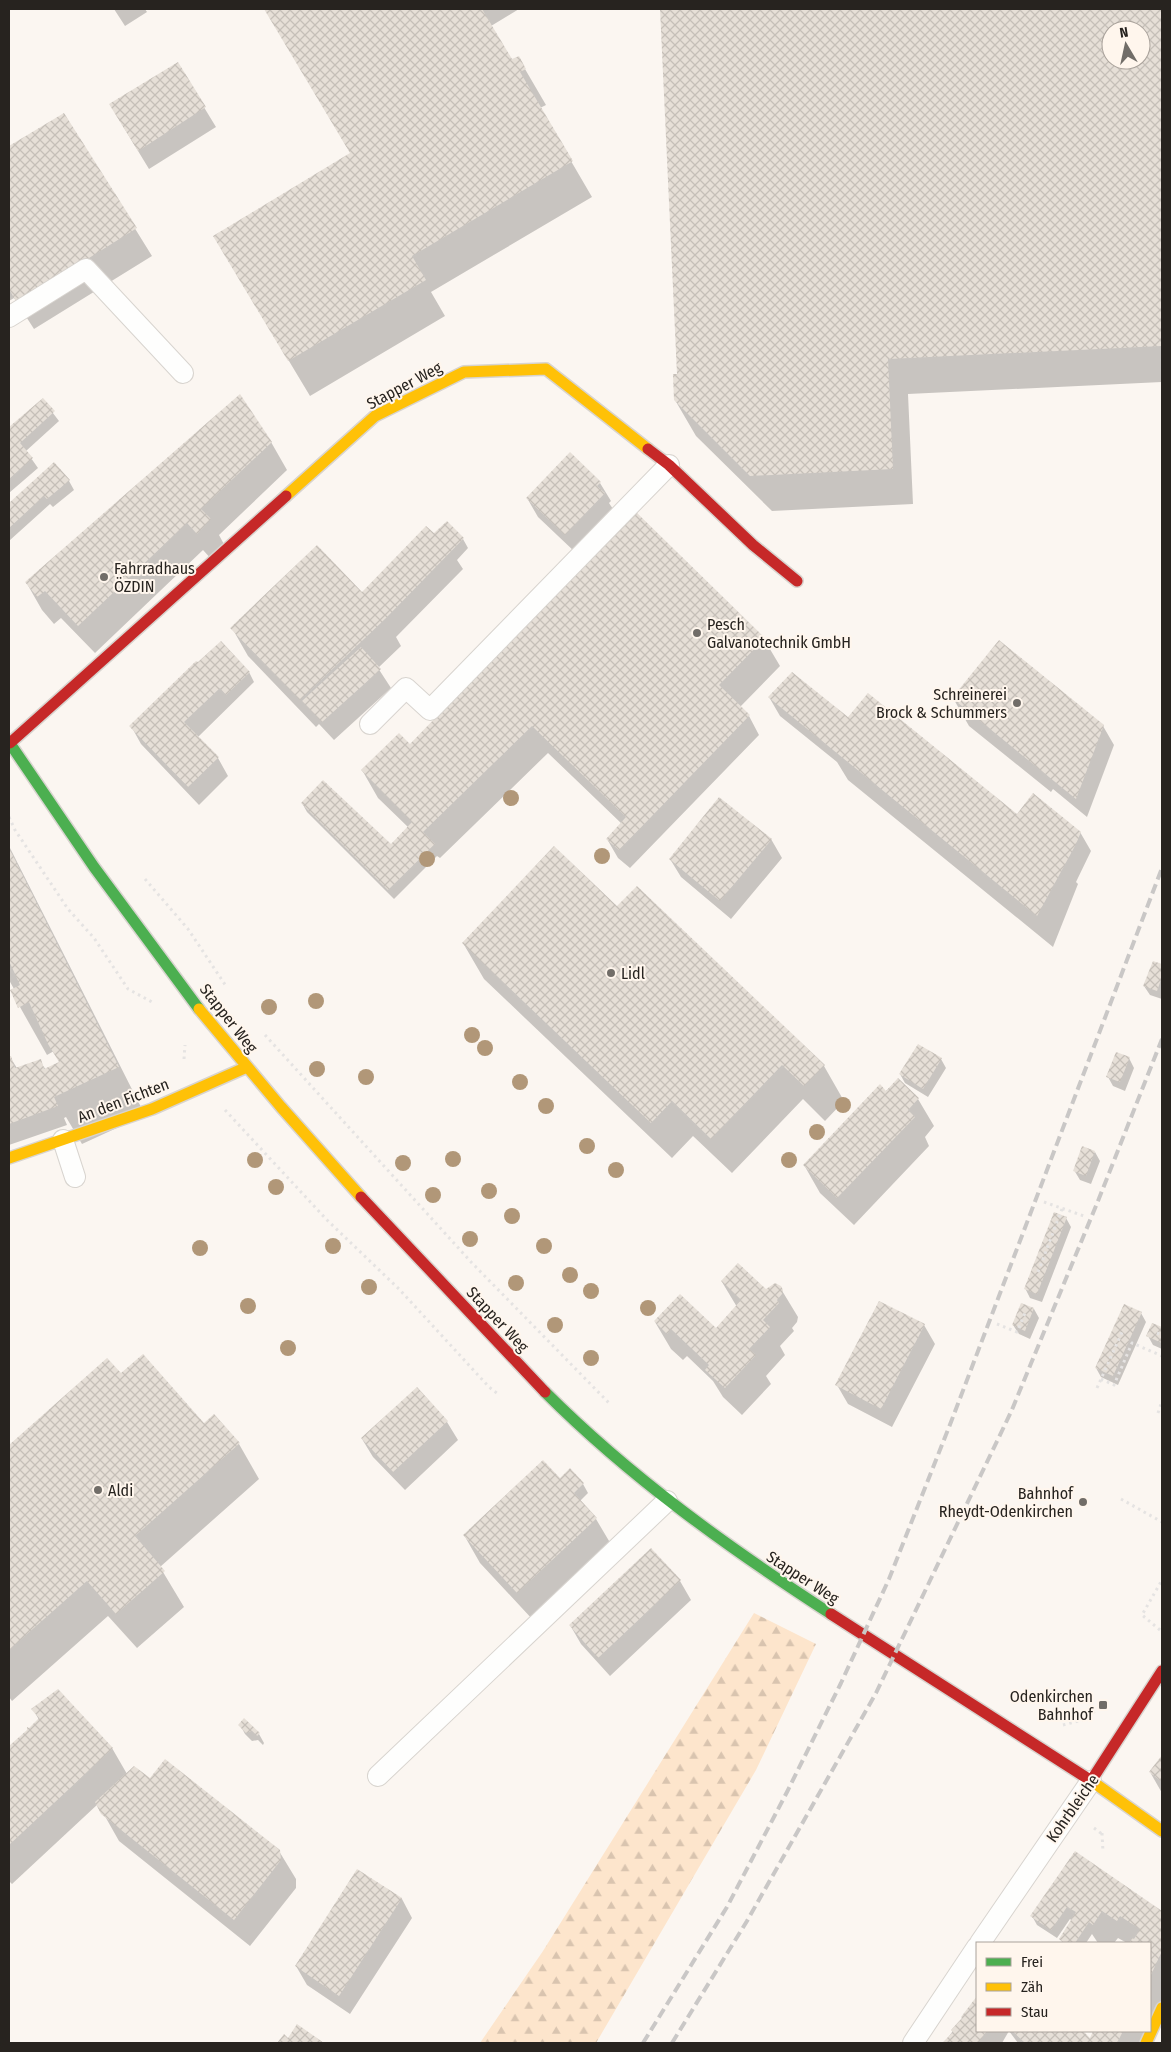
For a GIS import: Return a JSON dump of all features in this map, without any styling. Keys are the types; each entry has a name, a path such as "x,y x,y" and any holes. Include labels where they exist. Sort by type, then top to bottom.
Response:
{"main road":[{"name":"Stapper Weg","path":"797,581 753,545 669,465 546,368 464,372 375,416 9,742 142,934 247,1067 302,1132 556,1403 667,1501 753,1564 1091,1781 1162,1831"},
{"name":"An den Fichten","path":"9,1158 152,1109 247,1067"},
{"name":"Kohrbleiche","path":"1091,1781 1162,1672"},
{"path":"1146,2043 1162,2008"}],"lane":[{"path":"9,317 86,269 183,373"},
{"path":"370,724 406,688 430,710 669,465"},
{"path":"63,1140 75,1177"},
{"path":"378,1776 667,1501"},
{"name":"Kohrbleiche","path":"981,1942 1091,1781"},
{"path":"913,2043 976,1948"}],"path":[{"path":"140,872 188,929 229,991"},
{"path":"259,1028 472,1263 612,1407"},
{"path":"1044,1202 1084,1216"},
{"path":"1038,1272 1062,1209"},
{"path":"997,1324 1017,1332 1025,1314"},
{"path":"1098,1388 1123,1330"},
{"path":"1157,1333 1162,1335"},
{"path":"1101,1379 1114,1385 1132,1343 1162,1356"},
{"path":"1158,1413 1162,1401"},
{"path":"1121,1499 1162,1522"},
{"path":"1160,1630 1142,1615 1162,1580"}],"green space":[{"path":"754,1613 816,1644 756,1770 596,2043 480,2043 543,1951"}],"building":[{"path":"264,9 482,9 512,59 519,56 526,69 520,72 573,161 412,256 426,280 288,361 213,236 350,153"},
{"path":"660,9 1162,9 1162,346 888,359 893,469 750,476 674,400 673,374 677,374"},
{"path":"178,62 206,107 138,151 109,104"},
{"path":"64,113 137,228 17,303 9,289 9,146"},
{"path":"240,394 272,442 201,509 211,519 197,534 187,523 78,626 45,591 37,597 25,582"},
{"path":"43,398 55,411 20,443 33,458 9,479 9,427"},
{"path":"570,452 601,482 597,486 605,493 565,535 526,498"},
{"path":"54,462 70,480 47,499 44,496 9,528 9,503"},
{"path":"635,511 765,638 719,685 750,715 619,850 606,839 626,817 532,726 423,832 435,844 388,890 301,803 323,780 391,844 412,822 418,828 361,770 399,733 410,744"},
{"path":"447,521 464,538 386,618 300,700 230,628 317,545 362,592 426,526 434,533"},
{"name":"Schreinerei Brock & Schummers","path":"999,640 1104,725 1076,799 952,698"},
{"path":"221,641 250,672 226,695 220,688 184,722 219,757 188,787 129,726 196,661 198,662"},
{"path":"361,647 381,669 322,722 302,701"},
{"path":"792,672 848,717 868,693 1017,814 1033,793 1081,832 1037,916 768,697"},
{"path":"719,797 772,839 720,901 669,859"},
{"name":"Lidl","path":"554,846 617,906 637,886 825,1065 804,1086 782,1065 711,1139 672,1101 651,1123 462,943"},
{"path":"9,848 119,1067 54,1097 58,1106 9,1124 9,1056 11,1056 15,1068 41,1059 44,1069 59,1062 48,1044 29,1002 18,1008 10,990 20,985 9,961"},
{"path":"1153,961 1162,964 1162,977 1157,991 1143,986"},
{"path":"918,1044 942,1058 923,1089 899,1074"},
{"path":"1116,1052 1130,1057 1120,1082 1106,1077"},
{"path":"898,1078 919,1098 908,1110 915,1117 837,1198 803,1165 880,1084 886,1091"},
{"path":"1082,1146 1095,1151 1086,1176 1073,1171"},
{"path":"1054,1212 1067,1217 1037,1294 1024,1289"},
{"path":"738,1263 766,1289 775,1283 781,1286 783,1290 777,1300 779,1303 763,1320 770,1327 749,1349 756,1355 725,1388 705,1370 709,1365 671,1329 667,1334 654,1321 680,1294 716,1328 741,1300 721,1281"},
{"path":"879,1301 925,1324 881,1409 835,1385"},
{"path":"1021,1303 1034,1308 1025,1331 1012,1325"},
{"path":"1124,1304 1142,1312 1113,1376 1095,1368"},
{"path":"1152,1323 1162,1327 1162,1343 1146,1336"},
{"name":"Aldi","path":"143,1354 204,1423 214,1414 240,1443 135,1536 165,1571 116,1614 87,1581 9,1650 9,1445 107,1358 121,1373"},
{"path":"417,1387 448,1421 393,1472 361,1438"},
{"path":"543,1460 560,1478 570,1468 584,1483 574,1493 597,1518 517,1593 463,1535"},
{"path":"651,1548 681,1580 598,1658 569,1625"},
{"path":"58,1689 113,1748 9,1845 9,1746 27,1730 27,1727 29,1728 39,1718 31,1709"},
{"path":"244,1718 260,1733 257,1736 252,1731 246,1733 238,1725"},
{"path":"1162,1755 1162,1782 1149,1772"},
{"path":"165,1759 280,1850 281,1860 234,1920 101,1814 95,1802 134,1766 150,1778"},
{"path":"1075,1851 1162,1911 1162,1951 1151,1975 1151,1942 1130,1942 1132,1938 1134,1939 1140,1929 1120,1916 1117,1921 1102,1911 1093,1925 1089,1922 1076,1942 1063,1942 1059,1939 1076,1912 1067,1907 1051,1930 1030,1916"},
{"path":"357,1869 402,1898 339,1996 295,1966"},
{"path":"976,1997 976,2032 986,2032 978,2043 942,2043 953,2032 951,2030"},
{"path":"297,2024 324,2043 277,2043 284,2034 288,2038"},
{"path":"1013,2032 1084,2032 1090,2038 1093,2032 1122,2032 1117,2043 1025,2043"}],"railway":[{"path":"643,2043 727,1907 841,1683 889,1579 951,1422 1162,868"},
{"path":"672,2043 747,1921 876,1693 1011,1412 1162,1039"}],"traffic: fast":[{"path":"9,742 94,867 199,1009"},
{"path":"545,1392 578,1424 646,1483 755,1564 831,1614"}],"traffic: slow":[{"path":"286,496 375,416 464,372 546,369 648,449"},
{"path":"199,1009 281,1107 361,1197"},
{"path":"9,1158 152,1109 247,1067"},
{"path":"1093,1782 1162,1831"},
{"path":"1146,2043 1162,2008"}],"traffic: jam":[{"path":"648,449 669,465 753,545 797,581"},
{"path":"10,743 286,496"},
{"path":"361,1197 545,1392"},
{"path":"831,1614 1093,1782"},
{"path":"1091,1781 1162,1671"}],"place":[{"name":"Fahrradhaus ÖZDIN","path":"104,577"},
{"name":"Pesch Galvanotechnik GmbH","path":"697,633"},
{"name":"Schreinerei Brock & Schummers","path":"1017,703"},
{"name":"Lidl","path":"611,973"},
{"name":"Aldi","path":"98,1490"},
{"name":"Bahnhof Rheydt-Odenkirchen","path":"1083,1502"},
{"name":"Odenkirchen Bahnhof","path":"1103,1705"}]}
